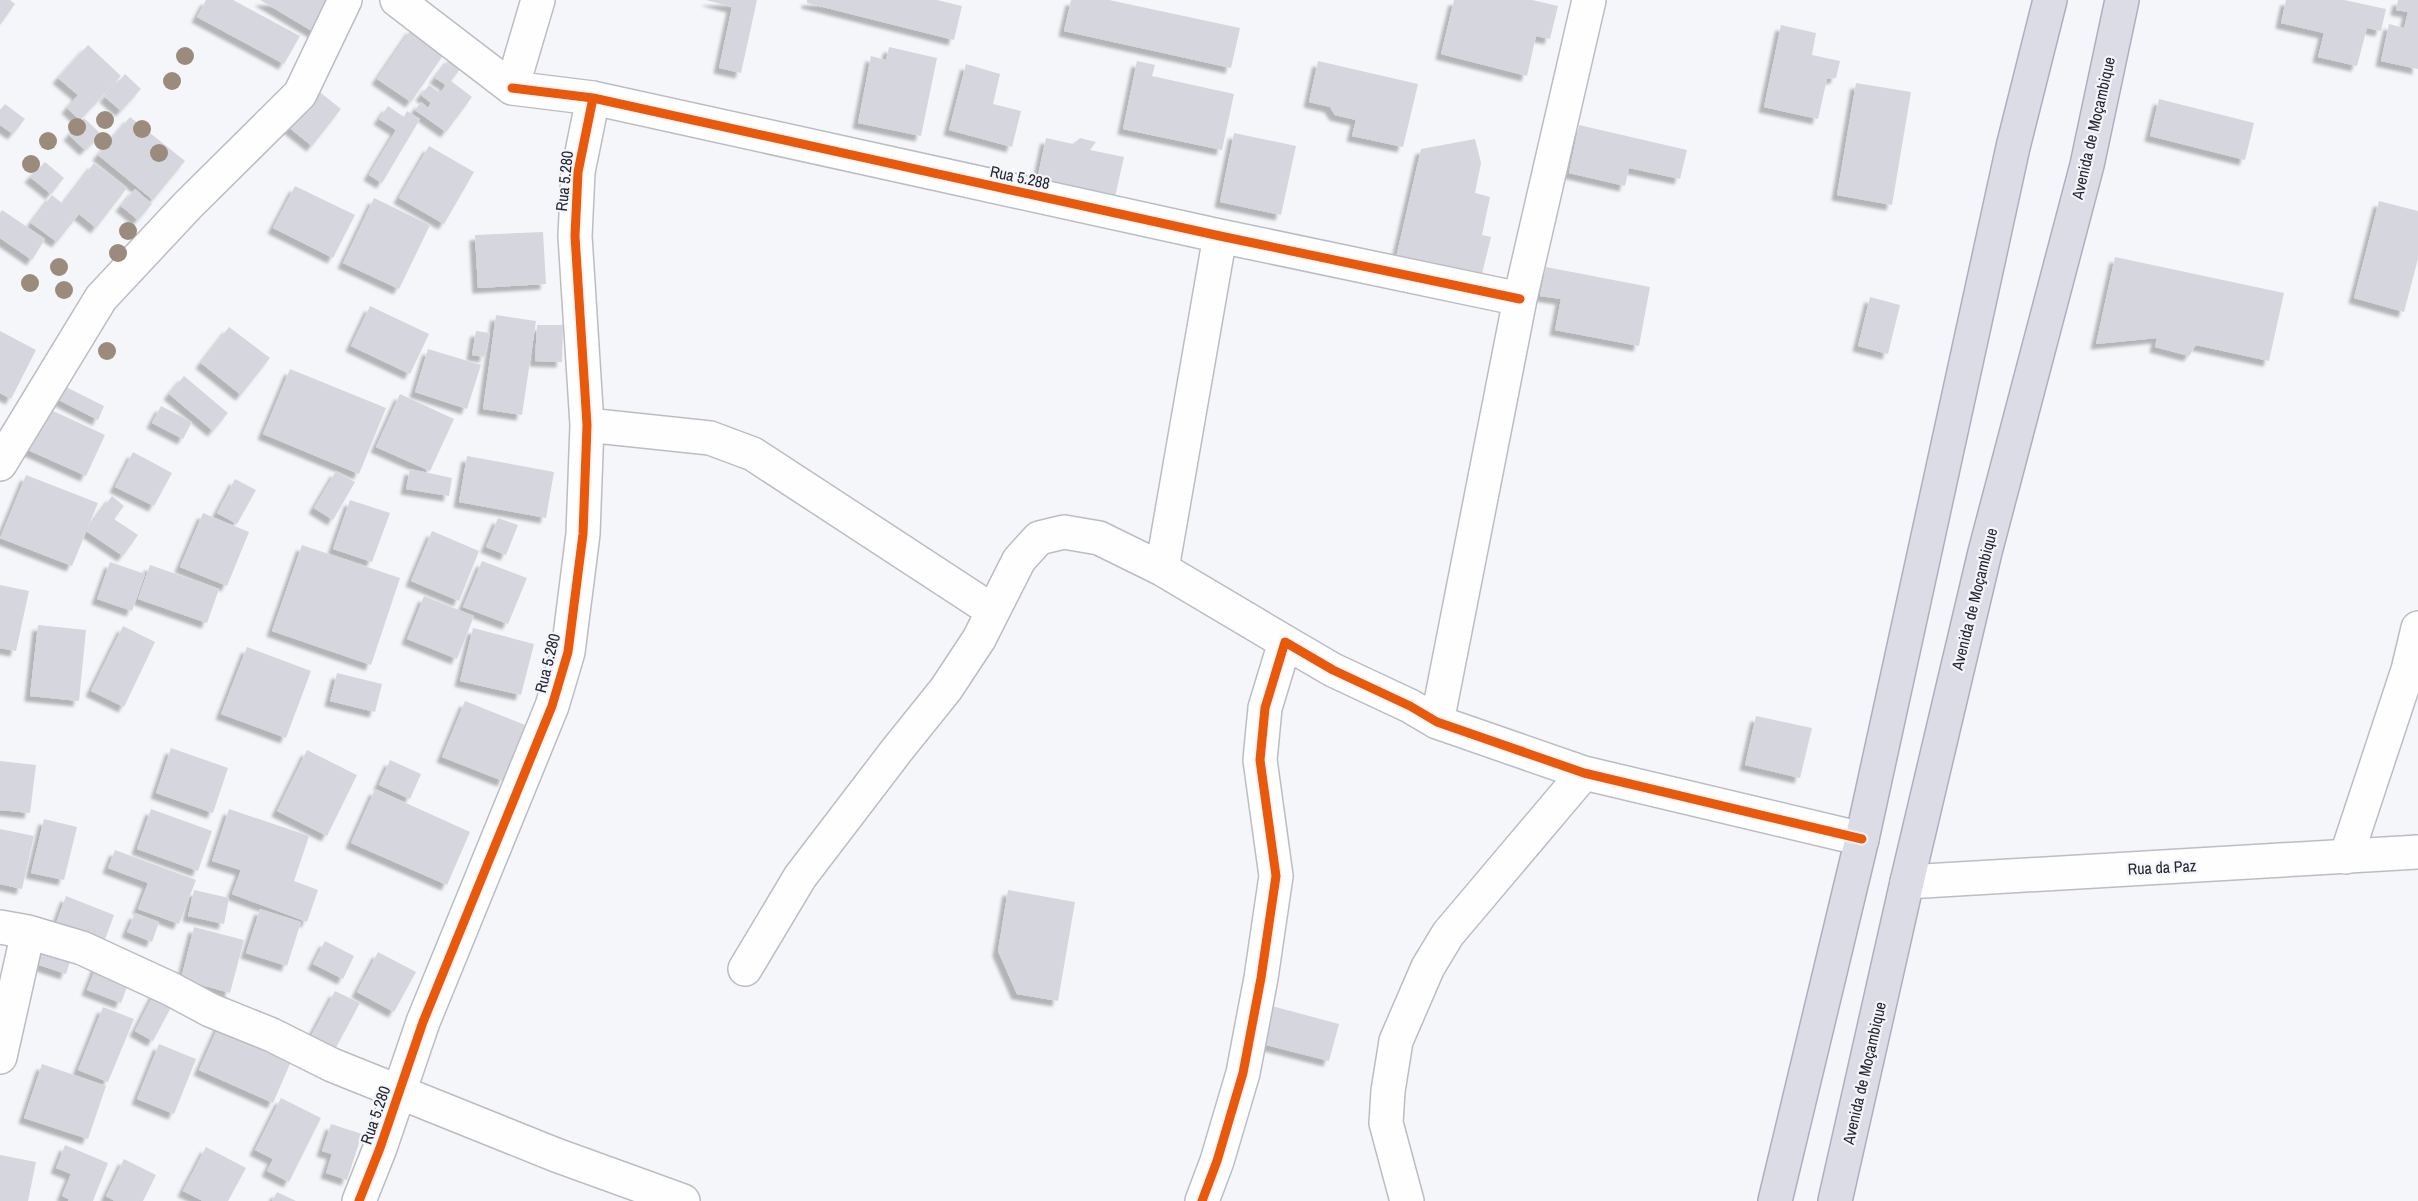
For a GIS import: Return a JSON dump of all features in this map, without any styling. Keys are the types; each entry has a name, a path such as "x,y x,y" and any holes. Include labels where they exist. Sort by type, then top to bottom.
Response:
{"highway":[{"path":"1775,1201 1862,838 2013,147 2050,0"},
{"name":"Avenida de Moçambique","path":"1835,1201 1985,552 2086,165 2122,0"}],"street":[{"path":"0,464 101,298 188,205 300,94 345,0"},
{"path":"397,0 512,88 538,0"},
{"path":"1437,722 1520,299 1589,0"},
{"name":"Rua 5.288","path":"512,88 594,98 1220,236 1520,299"},
{"name":"Rua 5.280","path":"359,1201 423,1022 552,705 568,652 583,534 587,425 574,236 578,172 594,98"},
{"path":"1162,568 1220,236"},
{"path":"587,425 710,438 753,454 993,612"},
{"path":"746,969 800,878 946,689 979,639 1019,561 1039,538 1064,532 1099,538 1162,568 1333,670 1410,706 1437,722 1584,773 1862,838"},
{"path":"2346,856 2408,670 2418,628"},
{"path":"1202,1201 1217,1161 1243,1073 1261,978 1276,876 1260,760 1265,708 1285,642"},
{"path":"1407,1201 1386,1123 1388,1091 1396,1041 1428,967 1448,934 1584,773"},
{"name":"Rua da Paz","path":"1907,882 2418,852"},
{"path":"0,1057 14,929 82,948 171,989 210,1010 272,1035 332,1065 556,1155 683,1201"}],"building":[{"path":"0,0 10,0 15,4 0,25"},
{"path":"206,0 233,0 300,36 284,64 197,17"},
{"path":"260,0 337,0 317,34"},
{"path":"706,0 757,0 741,73 719,68 732,7"},
{"path":"807,0 937,0 962,6 954,40 807,3"},
{"path":"1071,0 1109,0 1240,28 1231,68 1064,31"},
{"path":"1454,0 1532,0 1558,6 1550,39 1536,36 1527,76 1441,54"},
{"path":"2286,0 2344,0 2386,9 2381,31 2367,28 2357,66 2318,57 2324,33 2281,23"},
{"path":"2398,0 2418,0 2418,69 2381,61 2389,24 2404,28 2408,12 2396,10"},
{"path":"1781,25 1816,33 1812,55 1840,61 1836,78 1827,79 1818,119 1764,107"},
{"path":"412,28 446,51 411,102 377,79"},
{"path":"88,45 121,76 80,120 67,108 78,95 58,78"},
{"path":"889,47 937,58 921,136 858,123 871,56 886,60"},
{"path":"451,57 463,65 451,81 472,97 446,132 415,110 421,102 428,108 431,103 421,95 429,85 440,93 446,85 435,78"},
{"path":"1137,61 1155,65 1152,76 1234,94 1222,150 1123,129"},
{"path":"1318,61 1418,84 1403,147 1352,136 1356,120 1335,115 1330,107 1309,102"},
{"path":"966,64 1000,74 993,104 1021,111 1012,147 949,130"},
{"path":"125,74 141,89 121,111 105,97"},
{"path":"1856,83 1911,92 1892,205 1837,195"},
{"path":"311,85 341,109 312,146 282,122"},
{"path":"2159,99 2254,123 2245,160 2150,136"},
{"path":"5,104 25,119 13,134 0,125 0,110"},
{"path":"388,106 404,117 407,111 420,119 382,183 369,175 396,130 379,119"},
{"path":"130,117 185,161 153,200 98,155"},
{"path":"84,118 101,134 85,150 69,135"},
{"path":"1579,125 1687,150 1680,179 1629,168 1625,186 1569,173"},
{"path":"1234,133 1296,146 1281,215 1220,202"},
{"path":"1046,138 1073,144 1080,138 1096,142 1090,150 1124,157 1115,197 1037,180"},
{"path":"1475,139 1481,163 1475,193 1490,197 1482,235 1491,237 1481,278 1396,258 1421,149"},
{"path":"429,146 474,172 444,224 399,198"},
{"path":"45,162 64,178 51,194 30,177"},
{"path":"94,163 127,188 96,228 79,214 57,242 31,223 52,195 63,204"},
{"path":"295,186 355,215 333,258 273,228"},
{"path":"135,189 152,204 138,220 121,206"},
{"path":"374,198 430,225 399,289 343,263"},
{"path":"2379,201 2418,211 2418,259 2404,312 2354,298"},
{"path":"2,210 45,239 32,260 0,238"},
{"path":"543,232 546,284 478,288 475,235"},
{"path":"2115,257 2284,293 2269,361 2196,345 2189,356 2155,347 2157,338 2096,344"},
{"path":"1546,267 1650,287 1639,346 1555,330 1561,299 1540,296"},
{"path":"1870,297 1900,305 1888,354 1858,346"},
{"path":"370,306 429,334 410,374 351,346"},
{"path":"496,315 536,321 522,415 483,409"},
{"path":"537,325 563,325 562,362 535,361"},
{"path":"229,327 270,358 241,395 201,363"},
{"path":"0,331 36,350 11,399 0,393"},
{"path":"476,331 490,333 485,357 472,355"},
{"path":"428,349 481,365 467,409 415,392"},
{"path":"290,369 386,408 359,474 263,434"},
{"path":"184,376 228,413 213,431 169,394"},
{"path":"62,385 104,406 98,420 55,398"},
{"path":"400,394 454,419 430,471 376,447"},
{"path":"161,406 192,422 183,439 152,423"},
{"path":"47,408 105,435 86,476 28,450"},
{"path":"133,452 172,473 154,506 115,487"},
{"path":"467,456 554,472 546,518 459,502"},
{"path":"410,469 452,478 449,496 406,489"},
{"path":"336,471 355,482 333,520 314,508"},
{"path":"26,475 98,503 72,566 0,538"},
{"path":"235,479 256,490 237,524 217,513"},
{"path":"112,496 124,506 114,519 138,535 123,556 86,531"},
{"path":"350,500 390,513 372,562 333,549"},
{"path":"203,513 249,532 227,586 180,567"},
{"path":"498,518 518,525 506,555 486,547"},
{"path":"432,531 479,551 459,601 411,581"},
{"path":"302,545 400,578 371,665 272,631"},
{"path":"482,561 527,578 508,624 463,607"},
{"path":"110,562 145,574 132,611 97,599"},
{"path":"150,565 219,589 207,623 138,599"},
{"path":"0,585 29,591 16,651 0,648"},
{"path":"424,596 474,616 457,659 407,639"},
{"path":"38,625 86,630 79,701 30,696"},
{"path":"123,626 155,642 124,707 91,691"},
{"path":"473,628 534,644 521,695 460,681"},
{"path":"247,647 311,671 286,738 221,714"},
{"path":"337,673 382,684 375,712 330,701"},
{"path":"465,701 525,725 503,781 442,757"},
{"path":"1756,716 1812,728 1800,778 1745,765"},
{"path":"171,748 228,768 213,813 156,793"},
{"path":"307,750 357,775 327,836 277,811"},
{"path":"390,760 421,774 410,799 379,785"},
{"path":"0,761 36,765 30,813 0,810"},
{"path":"375,789 470,832 447,885 351,843"},
{"path":"151,809 212,831 198,871 137,849"},
{"path":"229,809 309,836 294,881 318,890 307,922 232,894 241,870 212,861"},
{"path":"44,819 77,827 64,880 31,873"},
{"path":"0,829 34,836 22,889 0,884"},
{"path":"115,850 196,880 179,924 138,909 148,883 108,868"},
{"path":"194,890 229,898 224,924 188,916"},
{"path":"1008,890 1075,902 1058,1001 1017,994 998,951"},
{"path":"66,896 114,915 103,945 55,926"},
{"path":"260,909 301,922 287,966 246,953"},
{"path":"135,913 159,922 152,942 127,932"},
{"path":"194,927 244,940 230,993 181,979"},
{"path":"30,940 73,953 66,974 24,960"},
{"path":"325,941 354,956 343,979 313,964"},
{"path":"378,952 416,972 394,1012 357,992"},
{"path":"98,962 131,976 121,1003 87,990"},
{"path":"157,988 176,998 153,1041 135,1031"},
{"path":"335,991 360,1003 333,1053 309,1040"},
{"path":"1268,1005 1339,1024 1329,1061 1258,1043"},
{"path":"103,1007 134,1019 108,1082 78,1070"},
{"path":"220,1023 293,1057 273,1103 199,1070"},
{"path":"159,1044 196,1059 174,1114 137,1099"},
{"path":"42,1064 106,1086 88,1139 24,1118"},
{"path":"281,1098 321,1118 289,1182 267,1171 273,1159 255,1150"},
{"path":"331,1124 362,1134 347,1180 326,1173 332,1154 322,1151"},
{"path":"65,1145 108,1163 93,1201 68,1201 69,1199 62,1196 71,1174 56,1168"},
{"path":"206,1147 246,1168 228,1201 203,1201 183,1191"},
{"path":"0,1155 36,1162 28,1201 0,1201"},
{"path":"124,1159 156,1175 143,1201 115,1201 106,1196"},
{"path":"277,1192 296,1201 272,1201"}],"cycle path":[{"path":"512,88 593,98 1220,236 1520,299"},
{"path":"359,1201 380,1148 423,1022 552,706 568,652 583,534 587,425 575,236 578,172 593,98"},
{"path":"1202,1201 1217,1161 1243,1073 1261,978 1276,876 1260,760 1265,708 1285,642 1333,670 1410,706 1437,722 1584,773 1862,839"}]}
